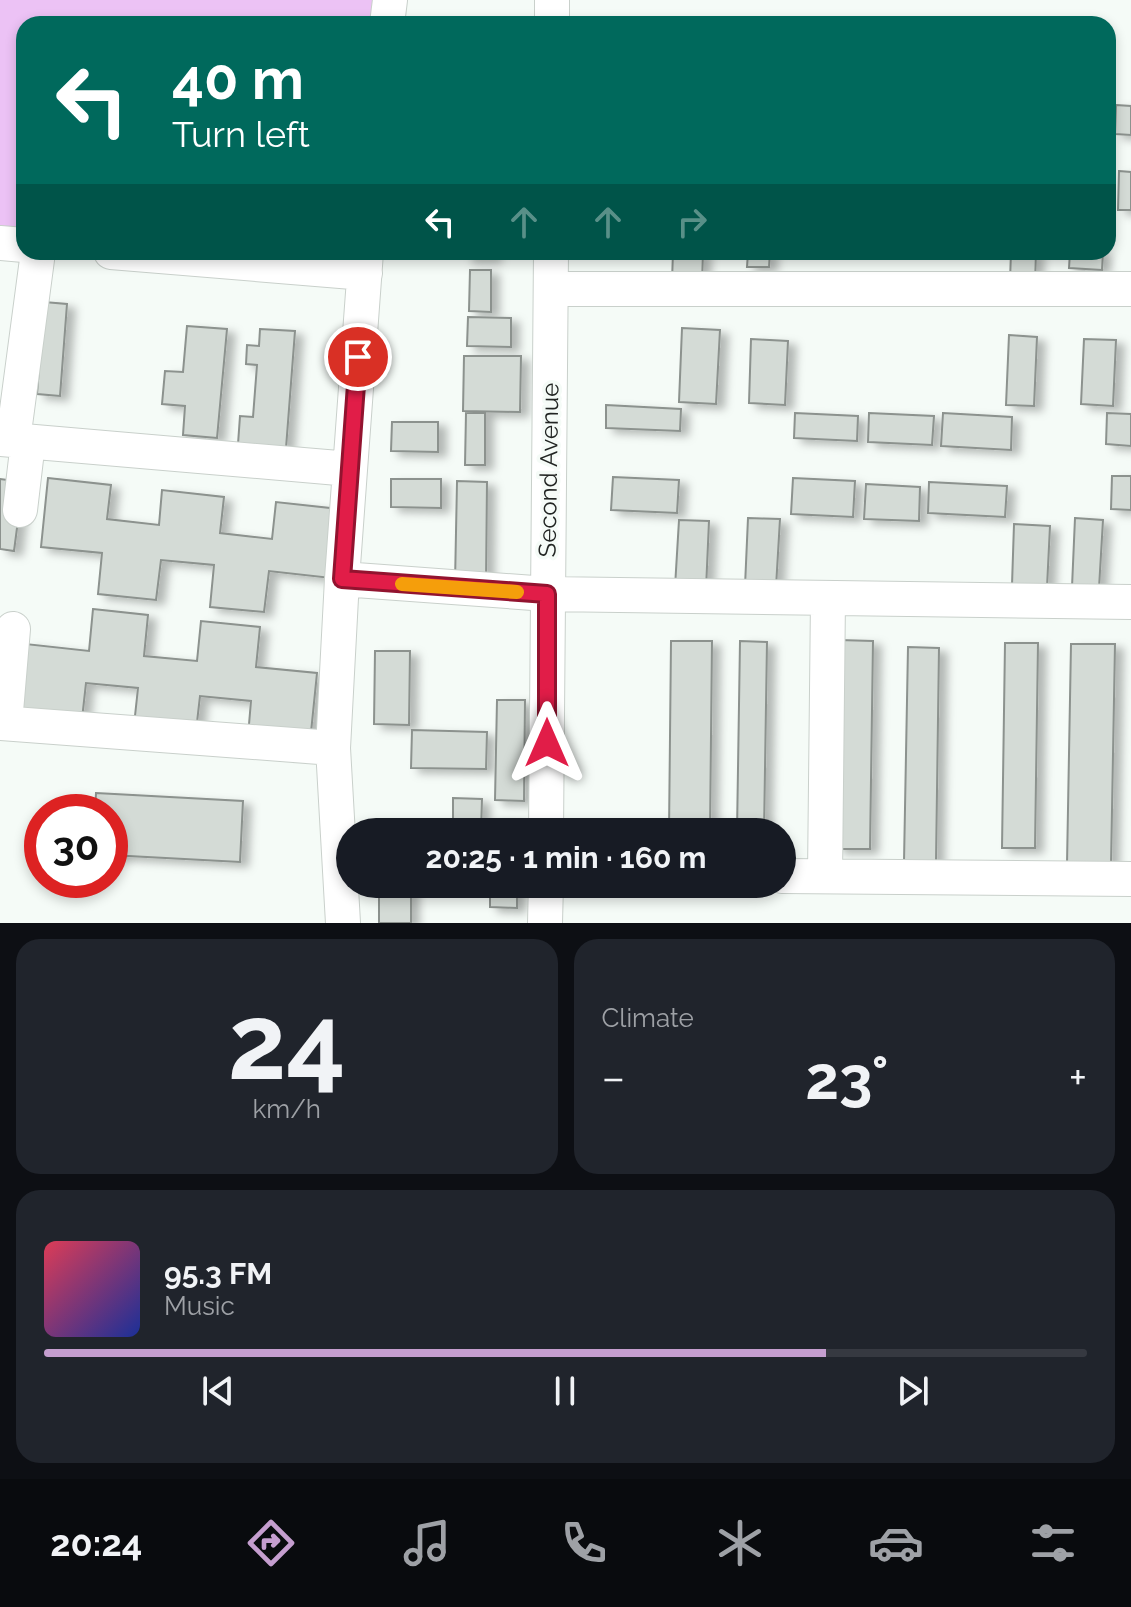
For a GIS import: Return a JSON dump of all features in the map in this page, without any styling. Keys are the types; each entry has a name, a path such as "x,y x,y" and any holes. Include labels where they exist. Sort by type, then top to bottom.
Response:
{"street":[{"path":"20,510 14,440 37,260"},
{"path":"315,260 366,262 342,579 333,748 343,923"},
{"name":"Second Avenue","path":"546,818 551,260"},
{"path":"551,289 1131,289"},
{"path":"14,440 350,469"},
{"path":"342,579 547,594 1131,602"},
{"path":"825,876 828,598"},
{"path":"13,629 2,723 333,748"},
{"path":"796,876 1131,879"},
{"path":"545,923 546,898"}],"shaded area":[{"path":"0,0 373,0 372,16 16,16 16,240 0,239"}],"building":[{"path":"1116,105 1131,106 1131,135 1116,134"},
{"path":"1119,171 1131,172 1131,210 1118,210"},
{"path":"673,260 703,260 702,282 672,281"},
{"path":"747,260 769,260 769,267 747,267"},
{"path":"1011,260 1036,260 1035,283 1010,281"},
{"path":"1070,260 1103,260 1102,270 1069,268"},
{"path":"470,270 491,270 491,312 469,311"},
{"path":"44,302 67,304 60,396 37,394"},
{"path":"468,317 511,318 511,347 467,346"},
{"path":"187,326 227,329 217,438 183,435 185,406 162,404 165,371 183,372"},
{"path":"682,328 720,330 716,404 679,402"},
{"path":"260,329 295,331 286,448 238,444 240,416 253,417 257,365 246,364 247,345 259,346"},
{"path":"1009,335 1037,337 1034,406 1006,405"},
{"path":"751,339 788,341 785,405 749,403"},
{"path":"1084,339 1116,340 1113,406 1081,404"},
{"path":"464,356 521,356 520,412 463,411"},
{"path":"606,405 681,409 680,431 606,428"},
{"path":"466,413 485,413 485,465 465,465"},
{"path":"795,413 858,416 857,441 794,438"},
{"path":"869,413 934,416 932,445 868,442"},
{"path":"943,413 1012,417 1011,450 941,446"},
{"path":"1107,413 1131,414 1131,446 1106,444"},
{"path":"392,422 438,422 438,452 391,451"},
{"path":"1112,476 1131,476 1131,510 1111,509"},
{"path":"613,477 679,480 677,513 611,510"},
{"path":"48,478 111,485 107,519 159,525 162,490 224,497 220,533 272,539 276,502 339,509 331,578 269,571 264,612 210,607 214,565 161,560 156,600 98,594 102,553 41,547"},
{"path":"793,478 855,481 853,517 791,514"},
{"path":"0,479 23,482 14,551 0,549"},
{"path":"391,479 441,479 441,508 391,507"},
{"path":"457,481 487,482 486,583 455,583"},
{"path":"929,482 1007,486 1005,517 928,513"},
{"path":"866,484 920,487 919,521 864,519"},
{"path":"748,518 780,519 776,587 745,586"},
{"path":"1075,518 1103,520 1099,588 1072,587"},
{"path":"679,520 709,521 706,589 675,587"},
{"path":"1014,524 1050,526 1047,587 1012,585"},
{"path":"93,609 148,615 144,656 197,661 201,621 260,627 256,667 317,673 310,742 248,736 251,701 200,696 196,731 134,725 138,688 86,683 82,719 19,713 26,644 89,651"},
{"path":"839,640 873,641 870,849 836,849"},
{"path":"671,641 712,641 710,818 669,818"},
{"path":"740,641 767,642 764,818 737,818"},
{"path":"1005,643 1038,643 1035,848 1002,848"},
{"path":"1071,644 1115,644 1111,865 1067,864"},
{"path":"908,647 939,648 936,862 904,862"},
{"path":"375,651 410,651 409,725 374,724"},
{"path":"497,700 525,700 524,801 495,800"},
{"path":"412,730 487,732 486,769 411,768"},
{"path":"128,795 243,801 240,862 128,856"},
{"path":"453,798 482,799 481,818 453,818"},
{"path":"379,898 411,898 411,923 379,923"},
{"path":"490,898 517,898 517,908 490,907"}],"slow traffic":[{"path":"402,584 517,592"}],"route":[{"path":"358,357 342,579 547,594 547,743"}]}
